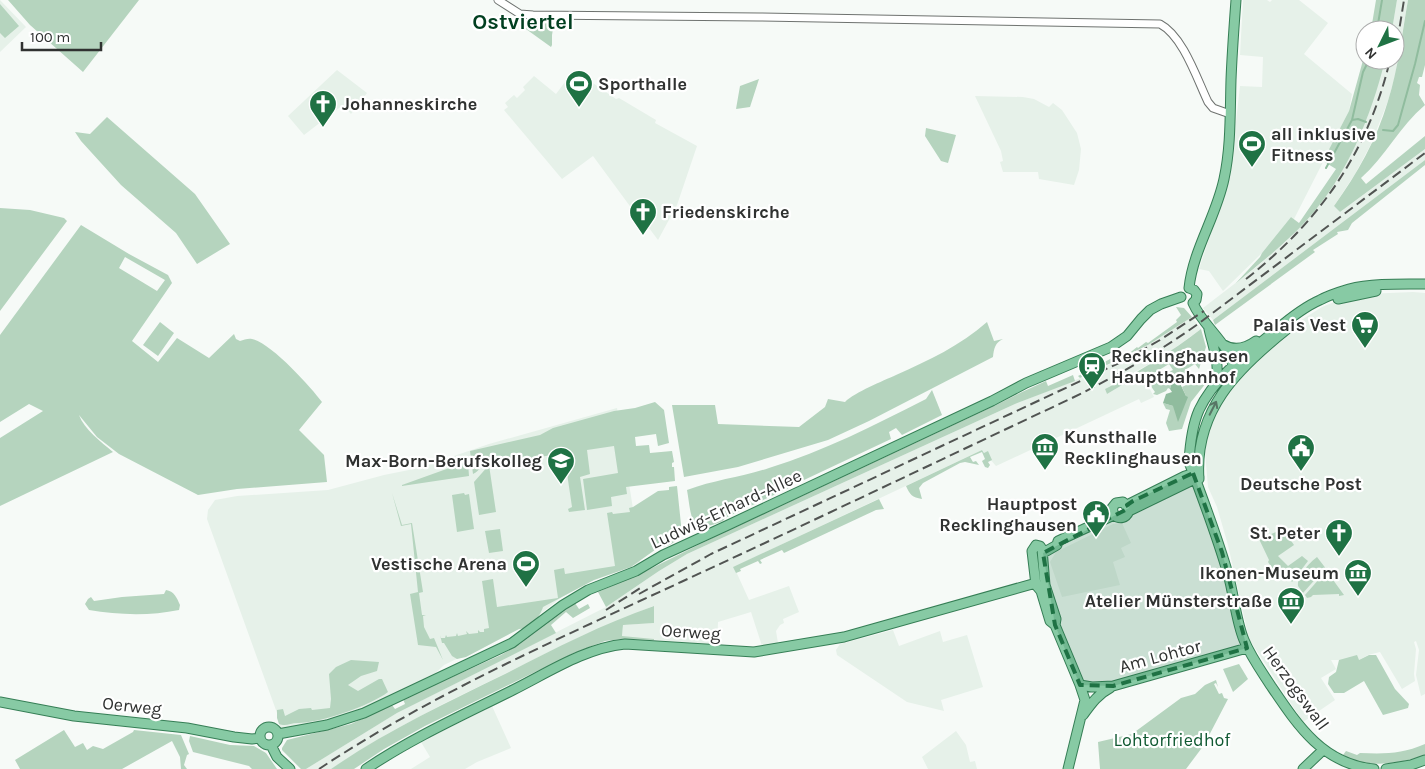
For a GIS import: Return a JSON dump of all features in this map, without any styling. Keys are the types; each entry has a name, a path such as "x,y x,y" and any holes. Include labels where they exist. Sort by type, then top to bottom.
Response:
{"main road":[{"path":"1189,288 1191,270 1223,186 1230,114 1236,0"},
{"path":"1222,344 1230,348 1249,346 1320,300 1350,289 1425,284"},
{"path":"1189,288 1194,290 1196,300 1193,303 1185,303 1181,297 1183,290 1189,288"},
{"path":"1215,384 1238,370 1295,323 1322,305 1339,298 1365,293 1412,289 1425,290"},
{"name":"Ludwig-Erhard-Allee","path":"278,734 345,720 498,650 524,635 563,605 588,590 636,571 692,540 947,422 1026,383 1111,347 1127,336 1150,310 1181,297"},
{"path":"1193,303 1232,357 1238,370"},
{"path":"1208,326 1223,356 1238,370"},
{"path":"1208,326 1218,368 1215,384"},
{"path":"1068,769 1085,700 1055,625 1056,619 1040,585 1032,550 1035,546 1042,550 1054,540 1058,542 1114,515 1118,518 1123,518 1128,508 1197,478 1199,450 1204,426 1214,405 1238,370 1276,330"},
{"name":"Herzogswall","path":"1215,384 1199,410 1194,425 1189,462 1197,478 1222,552 1243,638 1288,710 1300,726 1323,750 1346,763 1374,769"},
{"name":"Oerweg","path":"366,769 394,750 447,722 569,662 606,647 625,644 754,652 844,637 1040,585"},
{"name":"Am Lohtor","path":"1080,685 1092,687 1113,686 1248,648"},
{"path":"1082,718 1096,698 1113,686"},
{"name":"Oerweg","path":"0,702 74,716 187,728 234,737 260,738"},
{"path":"271,745 277,741 278,734 274,728 269,727 262,730 260,738 264,743 271,745 277,756 287,766"},
{"path":"1303,769 1323,750"},
{"path":"1386,769 1411,765 1425,760"}],"street":[{"path":"498,0 520,14 533,16 1152,22 1167,28 1176,40 1208,102 1213,108 1230,114"}],"highlighted area":[{"path":"1193,473 1222,552 1247,648 1113,686 1080,685 1055,625 1043,553 1129,508 1127,505 1133,501"}],"shaded area":[{"path":"0,0 26,27 0,52"},
{"path":"1243,0 1267,0 1270,2 1272,0 1299,0 1328,23 1304,54 1352,94 1349,111 1294,219 1291,217 1262,253 1223,291 1209,271 1199,269 1230,175 1240,86 1262,87 1263,57 1240,55"},
{"path":"1397,0 1408,0 1405,20 1394,20"},
{"path":"337,70 367,93 351,114 343,105 304,135 288,116"},
{"path":"574,70 616,99 619,98 656,120 655,123 697,146 677,205 658,240 637,212 635,213 593,156 562,179 504,110 508,107 505,103 514,95 517,98 525,90 523,87 534,76 556,94"},
{"path":"1382,70 1396,70 1388,101 1371,144 1355,174 1334,206 1340,212 1425,149 1425,160 1213,320 1203,308 1259,265 1290,238 1308,219 1341,173 1367,118"},
{"path":"975,96 1023,97 1034,99 1049,107 1053,103 1062,110 1077,133 1081,149 1079,170 1074,185 1039,179 1038,172 1003,172 1000,162 1003,161 1001,151"},
{"path":"1425,293 1425,694 1421,696 1416,675 1419,650 1416,641 1414,642 1416,649 1415,681 1402,689 1380,652 1359,660 1331,660 1336,669 1321,678 1335,700 1303,722 1249,639 1228,545 1217,507 1208,487 1204,440 1218,404 1237,378 1295,324 1322,307 1337,301 1365,294"},
{"path":"1192,317 1201,329 1165,355 1105,389 1107,394 1129,381 1143,376 1154,397 1141,403 1139,399 996,466 982,450 734,567 749,600 789,586 799,612 783,619 784,623 776,631 778,643 762,646 751,612 718,622 717,645 622,637 623,625 654,623 653,606 582,636 443,704 387,734 331,769 306,769 397,713 606,607 687,554 1015,404 1088,375 1148,345"},
{"path":"1175,373 1188,397 1178,422 1173,406 1163,403 1166,394 1172,392 1170,389"},
{"path":"617,408 641,559 639,563 584,584 559,599 522,629 444,665 427,681 362,709 281,732 277,713 207,519 208,510 215,500 237,496 328,490 419,468 489,444"},
{"path":"1122,523 1131,543 1121,548 1125,557 1113,562 1120,585 1062,597 1050,562 1056,552 1113,524"},
{"path":"893,630 899,646 940,631 943,642 967,635 983,687 941,700 944,711 907,702 837,655 836,650 840,644"},
{"path":"492,706 511,748 465,769 411,769 430,757 421,742"},
{"path":"956,731 966,745 970,762 975,761 977,769 928,769 922,757"}],"green space":[{"path":"8,0 139,0 83,72 30,25"},
{"path":"1376,0 1397,0 1394,20 1373,20"},
{"path":"1408,0 1425,0 1425,65 1422,77 1419,77 1417,83 1420,85 1419,95 1425,105 1408,122 1378,161 1361,178 1366,184 1425,136 1425,149 1340,212 1334,206 1351,181 1378,129 1388,101 1396,70 1405,70 1405,20"},
{"path":"0,4 19,26 5,38 0,33"},
{"path":"519,22 536,22 536,24 554,23 551,47 519,24"},
{"path":"1360,70 1382,70 1373,103 1356,145 1346,165 1321,203 1282,245 1236,283 1260,257 1291,217 1299,223 1336,169 1323,161 1349,111"},
{"path":"759,79 750,107 736,109 740,86"},
{"path":"107,117 195,194 230,244 197,264 176,233 121,185 75,132 90,134"},
{"path":"926,128 956,135 948,163 941,161 925,136"},
{"path":"1425,160 1425,165 1352,223 1348,230 1337,232 1338,234 1313,250 1315,252 1215,325 1213,320"},
{"path":"0,208 30,210 64,218 67,221 0,311"},
{"path":"81,225 168,275 172,283 132,341 158,362 177,338 209,358 234,334 236,339 240,341 250,339 260,342 279,356 300,376 322,402 299,430 324,455 327,482 237,489 198,495 119,454 97,437 79,415 98,440 113,452 0,506 0,438 43,411 29,404 0,422 0,335","holes":["125,257 165,280 157,291 119,268"]},
{"path":"1176,307 1184,308 1192,317 1148,345 1080,378 1078,376 1112,358 1111,355 1113,354 1117,357 1124,354 1127,355 1137,347 1146,342 1148,343 1177,322 1176,320 1181,315"},
{"path":"160,322 174,333 158,356 143,345"},
{"path":"987,322 994,341 1003,339 995,346 993,357 869,421 828,440 738,467 684,477 672,405 715,405 718,424 799,427 825,407 828,399 845,402 862,391 944,352 977,331"},
{"path":"1201,329 1206,347 1199,369 1195,364 1185,370 1188,377 1192,375 1190,379 1180,384 1175,373 1170,389 1168,388 1157,395 1153,394 1155,392 1148,382 1173,370 1169,364 1154,373 1139,377 1130,383 1129,381 1107,394 1105,389 1178,346"},
{"path":"1073,375 1075,381 1015,404 687,554 606,607 598,592 1046,381 1048,386"},
{"path":"1199,379 1206,383 1191,402 1182,429 1169,431 1166,423 1170,410 1166,409 1163,403 1173,406 1186,396 1182,387"},
{"path":"932,390 942,415 902,435 896,428 889,432 891,439 804,480 799,473 791,477 793,486 725,518 723,521 704,526 694,522 687,490 759,471 810,454 926,399"},
{"path":"655,402 664,410 669,443 658,446 656,434 635,437 636,446 649,445 650,453 672,451 674,462 672,467 674,467 675,481 626,487 627,494 611,497 612,506 587,510 583,479 618,473 614,446 587,450 590,474 580,477 585,510 569,512 568,509 572,507 564,453 504,463 502,456 494,457 486,460 478,471 473,474 470,451 540,435 553,428"},
{"path":"982,450 984,453 988,451 992,460 988,462 990,465 988,468 985,467 982,461 985,459 982,452 970,457 973,462 976,461 979,465 965,462 960,463 923,483 919,488 922,499 909,492 906,486"},
{"path":"466,459 469,476 402,486 466,462"},
{"path":"489,465 496,512 479,515 474,482"},
{"path":"677,486 682,534 672,544 659,547 631,567 594,580 543,607 540,615 531,625 519,629 466,657 457,659 452,656 444,643 442,643 440,635 441,638 445,638 446,635 447,637 456,636 457,633 458,636 467,634 466,631 469,634 478,633 478,630 484,632 484,629 489,628 482,581 493,579 497,607 558,598 554,570 564,568 565,574 615,566 607,513 630,512 629,508 658,491 669,490 669,487"},
{"path":"392,493 402,525 412,523 423,592 419,593 422,615 426,615 423,616 424,627 430,639 434,638 443,660 436,647 418,645 410,594 418,592 411,524 401,526"},
{"path":"464,493 465,495 469,494 474,529 457,532 452,495"},
{"path":"879,499 884,509 876,510 784,553 782,550 760,560 762,563 760,564 758,561 740,569 741,571 736,573 733,567"},
{"path":"500,529 503,551 489,553 485,531"},
{"path":"1283,529 1294,545 1278,556 1288,566 1302,556 1308,561 1292,582 1284,571 1277,576 1268,562 1269,560 1259,539"},
{"path":"1317,557 1327,570 1319,575 1303,593 1298,586 1299,578 1307,566"},
{"path":"1328,573 1344,595 1313,595 1307,598 1305,595 1320,578"},
{"path":"166,590 173,593 176,597 180,605 179,610 145,614 123,614 89,610 85,604 91,597 94,601 164,594"},
{"path":"575,603 579,609 588,604 590,608 573,618 566,612 551,625 556,633 397,713 306,769 301,769 282,750 287,740 351,724 392,705 395,709 405,704 403,699 501,655 520,644"},
{"path":"654,606 654,623 623,625 622,636 654,640 621,639 605,641 574,653 425,726 384,749 354,769 331,769 373,742 439,707 578,637"},
{"path":"1357,655 1359,660 1369,655 1376,655 1395,689 1409,704 1408,708 1383,715 1364,681 1344,693 1334,693 1328,684 1329,677 1336,672 1339,660"},
{"path":"351,660 379,662 377,671 361,676 348,685 358,691 382,679 388,692 369,703 331,717 286,725 279,724 277,710 283,709 285,716 299,709 330,708 329,674 336,667"},
{"path":"1239,664 1248,679 1233,692 1223,669"},
{"name":"Lohtorfriedhof","path":"1216,680 1218,687 1216,683 1214,684 1219,694 1222,693 1224,698 1228,699 1204,745 1186,769 1100,769 1098,742 1132,734 1181,698 1195,694 1205,685"},
{"path":"64,730 75,747 83,743 87,750 93,746 103,749 134,730 181,735 189,754 184,765 187,769 181,769 180,757 172,741 122,769 20,769 15,760"},
{"path":"190,736 230,745 254,746 266,753 277,769 252,769 249,766 193,752 189,741"},
{"path":"1425,744 1425,755 1394,763 1372,764 1343,755 1346,751 1357,755 1360,753 1393,753"}],"waterway":[{"path":"1379,20 1382,0"},
{"path":"1383,130 1393,131 1398,125 1425,21"},
{"path":"1352,120 1364,70"},
{"path":"1326,168 1352,120 1358,119 1366,122"}],"railway":[{"path":"1401,20 1404,0"},
{"path":"1246,279 1273,257 1297,233 1338,182 1369,125 1387,70"},
{"path":"319,769 406,716 542,646 1070,399 1119,373 1151,355 1198,324 1425,153"},
{"path":"639,594 711,554 1119,363 1160,340 1204,311"},
{"path":"606,610 642,587"}],"place":[{"name":"Sporthalle","path":"579,108"},
{"name":"Johanneskirche","path":"323,128"},
{"name":"all inklusive Fitness","path":"1252,168"},
{"name":"Friedenskirche","path":"643,236"},
{"name":"Palais Vest","path":"1365,349"},
{"name":"Recklinghausen Hauptbahnhof","path":"1092,390"},
{"name":"Kunsthalle Recklinghausen","path":"1045,471"},
{"name":"Deutsche Post","path":"1301,472"},
{"name":"Max-Born-Berufskolleg","path":"561,485"},
{"name":"Hauptpost Recklinghausen","path":"1096,538"},
{"name":"St. Peter","path":"1339,557"},
{"name":"Vestische Arena","path":"526,588"},
{"name":"Ikonen-Museum","path":"1358,597"},
{"name":"Atelier Münsterstraße","path":"1291,625"}],"district":[{"name":"Ostviertel","path":"523,21"}]}
